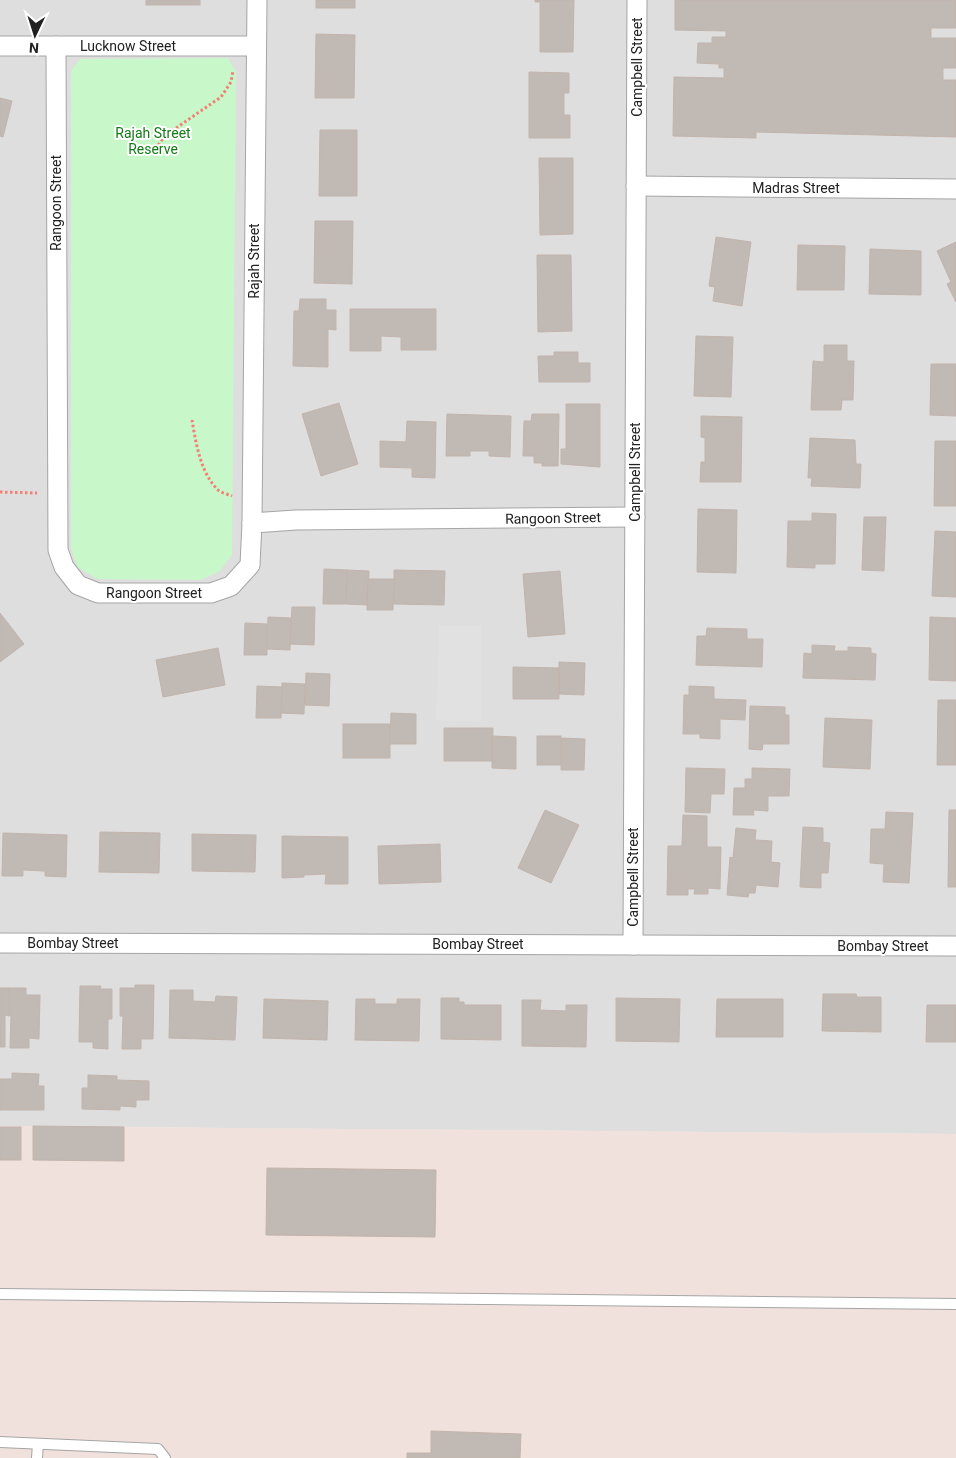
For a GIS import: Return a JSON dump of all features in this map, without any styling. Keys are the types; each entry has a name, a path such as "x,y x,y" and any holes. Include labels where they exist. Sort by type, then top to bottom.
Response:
{"street":[{"name":"Rajah Street","path":"252,522 256,0"},
{"name":"Campbell Street","path":"633,945 637,0"},
{"name":"Lucknow Street","path":"0,46 256,46"},
{"name":"Rangoon Street","path":"56,46 58,550 64,567 78,585 98,593 211,593 231,586 250,565 252,522 635,517"},
{"name":"Madras Street","path":"636,186 956,189"},
{"name":"Bombay Street","path":"0,943 956,946"}],"lane":[{"path":"0,1294 956,1304"},
{"path":"0,1442 158,1449 165,1458"},
{"path":"37,1458 38,1444"}],"path":[{"path":"155,149 166,135 221,97 231,82 233,71"},
{"path":"192,420 196,444 206,473 219,491 235,497"},
{"path":"0,492 58,493"}],"shaded area":[{"path":"0,0 956,0 956,1134 0,1126"},
{"path":"439,626 481,626 481,722 436,720"},
{"path":"0,1126 956,1134 956,1458 0,1458"}],"green space":[{"name":"Rajah Street Reserve","path":"228,58 236,72 232,555 220,571 201,580 98,579 77,567 71,548 71,71 80,59"}],"building":[{"path":"146,0 200,0 200,5 146,5"},
{"path":"316,0 355,0 355,8 316,8"},
{"path":"535,0 574,0 573,52 540,52 540,2 535,2"},
{"path":"675,0 956,0 956,28 931,28 931,38 956,38 956,68 943,68 943,80 956,80 956,137 756,132 756,138 673,136 674,77 724,78 724,68 719,68 719,64 697,63 698,43 712,43 712,37 726,37 726,31 675,30"},
{"path":"316,34 355,35 354,98 315,98"},
{"path":"529,72 569,73 569,93 564,93 564,115 570,115 570,138 529,138"},
{"path":"0,98 12,101 3,137 0,136"},
{"path":"320,130 357,130 357,196 319,196"},
{"path":"539,158 573,158 573,234 540,235"},
{"path":"315,221 353,221 352,284 314,283"},
{"path":"716,237 751,242 742,306 713,301 715,287 709,286"},
{"path":"956,242 956,302 947,284 951,282 937,251"},
{"path":"798,245 845,246 844,290 797,290"},
{"path":"870,249 921,251 921,295 869,294"},
{"path":"537,255 571,255 572,331 538,332"},
{"path":"300,299 326,299 326,310 336,310 336,330 328,329 328,367 293,366 294,311 299,311"},
{"path":"350,309 436,309 436,350 401,350 401,337 381,336 381,351 350,351"},
{"path":"696,336 733,337 731,397 694,396"},
{"path":"824,345 847,345 847,361 854,361 853,400 842,400 841,410 811,410 813,361 824,362"},
{"path":"554,352 578,352 578,363 590,363 590,382 539,382 538,356 554,356"},
{"path":"931,364 956,364 956,416 930,415"},
{"path":"339,403 358,464 321,476 302,414"},
{"path":"566,404 600,404 600,467 561,464 561,449 566,449"},
{"path":"447,414 511,416 510,457 489,456 489,451 470,451 470,456 446,456"},
{"path":"532,414 559,414 558,466 542,466 542,463 534,463 534,456 523,456 524,421 531,421"},
{"path":"701,416 742,417 741,482 700,482 701,462 705,462 705,438 701,437"},
{"path":"407,421 436,422 435,478 412,477 412,468 380,467 380,441 406,442"},
{"path":"810,438 855,440 856,464 861,464 860,488 811,486 812,478 808,478"},
{"path":"935,441 956,441 956,506 934,506"},
{"path":"698,509 737,510 736,573 697,572"},
{"path":"812,513 836,514 835,564 815,564 815,568 787,567 788,521 812,521"},
{"path":"864,517 886,517 884,571 862,570"},
{"path":"935,531 956,532 956,597 932,596"},
{"path":"324,569 347,570 346,604 323,604"},
{"path":"347,570 369,571 368,605 346,604"},
{"path":"394,570 445,571 444,605 394,604"},
{"path":"560,571 565,634 528,637 523,574"},
{"path":"368,579 394,579 393,610 367,610"},
{"path":"292,607 315,607 314,645 290,644"},
{"path":"0,613 24,644 0,662"},
{"path":"268,617 291,618 290,650 267,649"},
{"path":"930,617 956,618 956,681 929,680"},
{"path":"245,623 267,624 267,655 244,655"},
{"path":"707,628 747,629 747,639 763,639 762,667 696,665 697,636 706,636"},
{"path":"812,645 835,646 834,651 848,651 848,647 871,648 871,653 876,654 875,680 803,678 804,653 812,654"},
{"path":"218,648 225,685 163,697 156,660"},
{"path":"559,662 585,663 584,695 559,694"},
{"path":"513,667 559,668 559,699 513,699"},
{"path":"306,673 330,674 329,706 305,705"},
{"path":"282,683 305,684 304,714 281,713"},
{"path":"257,686 282,687 281,718 256,718"},
{"path":"689,686 714,687 714,699 746,700 745,720 720,719 720,739 700,738 700,734 683,734 684,695 689,695"},
{"path":"938,700 956,700 956,765 937,765"},
{"path":"750,706 785,707 785,715 789,715 789,744 763,744 762,750 749,749"},
{"path":"391,713 416,714 416,744 390,744"},
{"path":"825,718 872,720 870,769 823,767"},
{"path":"343,724 390,724 390,758 343,758"},
{"path":"444,728 493,728 492,761 444,761"},
{"path":"492,736 516,737 516,769 492,768"},
{"path":"537,736 561,736 561,765 537,765"},
{"path":"561,738 585,739 584,770 561,770"},
{"path":"686,768 725,769 724,794 711,794 710,813 685,812"},
{"path":"752,768 790,769 789,796 768,796 768,811 753,810 754,815 733,815 734,788 745,788 745,779 752,779"},
{"path":"545,810 579,825 551,883 518,868"},
{"path":"949,810 956,810 956,887 948,887"},
{"path":"886,812 913,813 909,883 883,882 884,864 870,863 871,829 885,829"},
{"path":"683,815 707,816 707,847 721,847 720,889 708,888 708,894 694,894 695,889 688,889 688,895 667,895 668,846 682,846"},
{"path":"803,827 823,828 823,842 830,843 828,873 821,873 821,888 800,887"},
{"path":"736,828 756,830 755,840 772,841 771,862 780,863 778,887 756,885 755,893 749,893 748,897 727,895 730,857 733,858"},
{"path":"100,832 160,833 159,873 99,872"},
{"path":"3,833 67,835 66,877 45,876 45,871 23,870 23,876 2,876"},
{"path":"192,834 256,835 255,872 192,871"},
{"path":"282,836 348,837 348,884 325,884 326,874 282,878"},
{"path":"440,844 441,882 379,884 378,846"},
{"path":"135,985 154,985 153,1039 141,1039 141,1049 122,1049 123,1016 120,1016 120,988 135,988"},
{"path":"80,986 101,986 100,989 112,989 112,1019 108,1019 108,1049 93,1048 93,1042 79,1042"},
{"path":"0,988 9,988 9,1016 5,1015 5,1047 0,1047"},
{"path":"9,988 26,988 26,995 40,995 39,1039 29,1038 29,1048 10,1048 11,1015 9,1016"},
{"path":"170,990 193,990 193,1001 215,1002 216,996 237,997 235,1040 169,1038"},
{"path":"823,994 856,994 857,997 881,997 881,1032 822,1031"},
{"path":"441,998 459,998 459,1002 464,1002 464,1005 501,1005 501,1040 441,1039"},
{"path":"616,998 680,999 679,1042 616,1041"},
{"path":"264,999 328,1001 327,1040 263,1038"},
{"path":"356,999 375,999 375,1004 397,1004 397,999 420,999 419,1041 355,1040"},
{"path":"717,999 783,999 783,1037 716,1037"},
{"path":"522,1000 541,1000 540,1010 566,1011 566,1005 587,1005 586,1047 522,1046"},
{"path":"927,1005 956,1005 956,1042 926,1042"},
{"path":"12,1073 39,1074 38,1086 44,1086 44,1110 0,1110 0,1079 12,1079"},
{"path":"88,1075 117,1076 117,1080 149,1081 149,1100 136,1100 136,1107 120,1106 120,1110 82,1109 82,1088 88,1088"},
{"path":"33,1126 124,1127 124,1161 33,1160"},
{"path":"0,1127 21,1127 21,1160 0,1160"},
{"path":"267,1168 436,1170 435,1237 266,1235"},
{"path":"431,1431 521,1434 520,1458 407,1458 407,1453 431,1453"}]}
